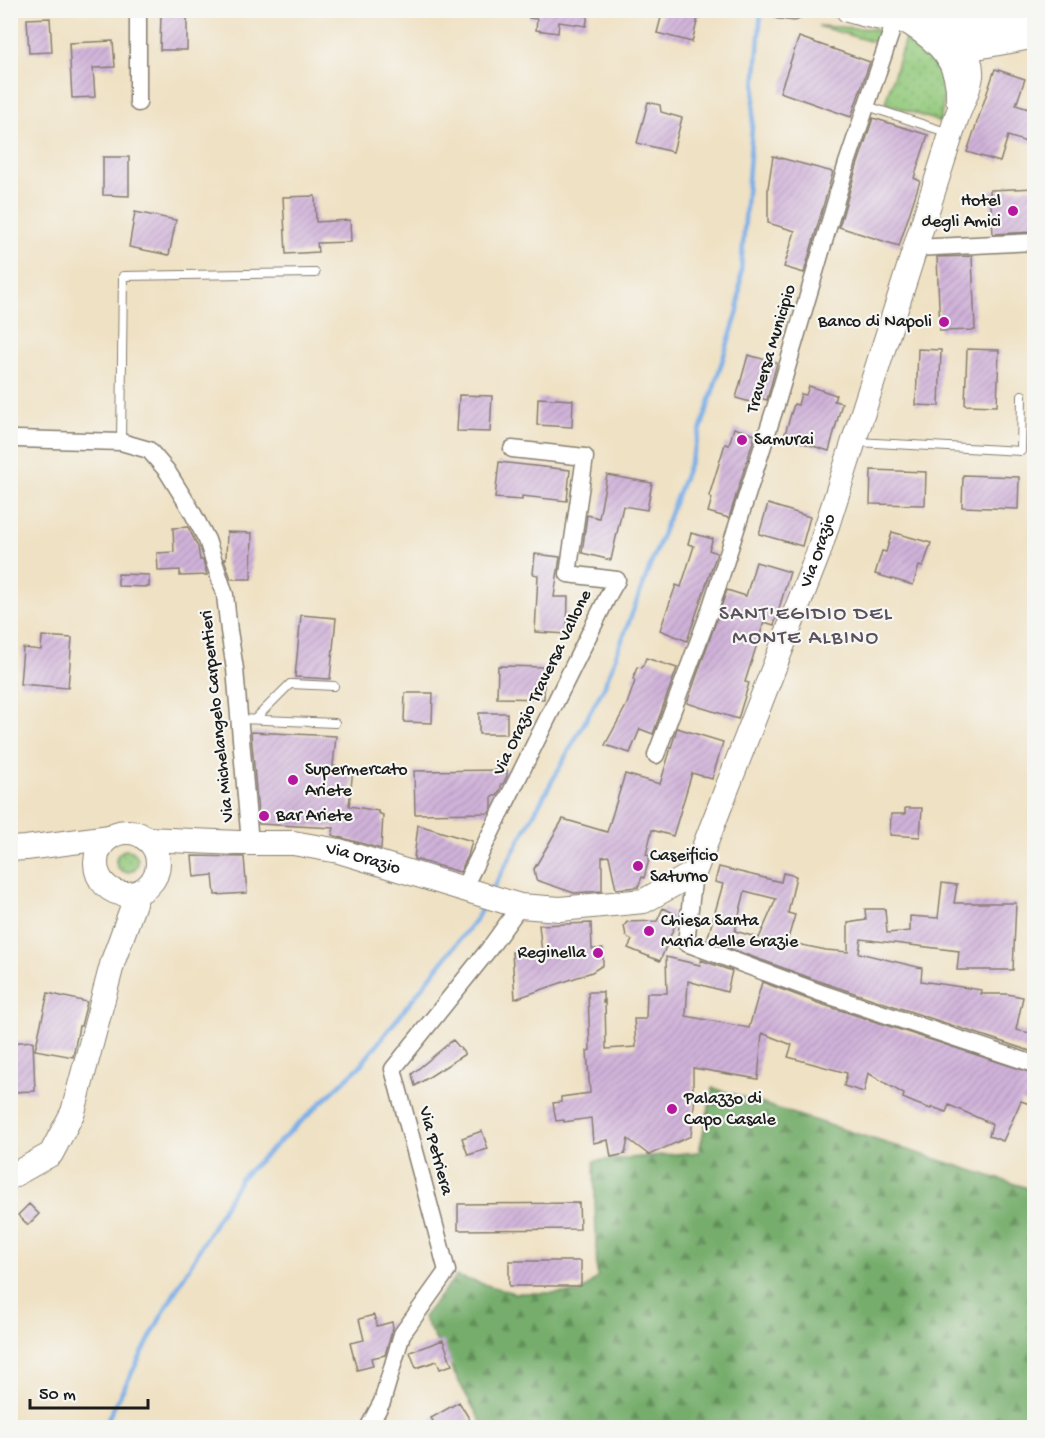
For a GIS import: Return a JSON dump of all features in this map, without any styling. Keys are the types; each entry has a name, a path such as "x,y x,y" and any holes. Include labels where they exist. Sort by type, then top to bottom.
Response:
{"street":[{"path":"138,10 138,103"},
{"path":"848,10 903,22 968,56 971,73 969,86 954,125"},
{"name":"Traversa Municipio","path":"656,755 712,602 776,405 847,164 867,106 903,22"},
{"path":"948,44 970,48 1024,33"},
{"path":"971,73 984,60 1024,33"},
{"path":"948,44 958,94 954,125"},
{"name":"Via Orazio","path":"694,873 819,554 954,125"},
{"path":"915,248 1035,242"},
{"name":"Via Michelangelo Carpentieri","path":"17,439 121,442 149,450 167,471 190,508 207,540 225,595 235,669 248,719 245,843"},
{"name":"Via Orazio Traversa Vallone","path":"473,893 595,622 617,580 568,574 585,457 512,449"},
{"path":"18,848 110,837 119,833 138,834 152,845 158,862 153,880 147,887 129,894 112,890 102,882 96,861 98,852 110,837"},
{"path":"146,839 245,843"},
{"path":"157,870 193,852 245,843"},
{"name":"Via Orazio","path":"245,843 292,843 339,851 520,906"},
{"path":"18,848 76,858 97,871"},
{"path":"520,906 560,909 644,901 694,873"},
{"path":"694,873 686,943 821,993 1035,1064"},
{"path":"112,890 119,921 113,961"},
{"path":"10,1178 51,1154 73,1112 113,961 138,892"},
{"name":"Via Petriera","path":"368,1428 382,1402 402,1334 447,1271 393,1069 489,949 520,906"}],"lane":[{"path":"867,106 954,125"},
{"path":"121,442 123,276 315,273"},
{"path":"854,441 1021,451 1022,395"},
{"path":"248,719 290,684 334,686"},
{"path":"248,719 334,723"}],"green space":[{"path":"818,26 876,29 882,36 880,44"},
{"path":"905,39 931,59 938,71 942,81 944,100 940,122 885,103"},
{"path":"127,850 137,857 138,861 131,871 127,872 117,865 116,861 123,851"},
{"path":"713,1088 1034,1190 1034,1427 484,1427 423,1317 456,1276 514,1293 580,1293 597,1278 594,1161 699,1152"}],"building":[{"path":"530,10 589,10 586,26 559,22 558,33 536,30 537,19 529,18"},
{"path":"663,10 700,10 692,42 657,33"},
{"path":"161,13 187,13 187,50 160,50"},
{"path":"50,18 52,52 29,53 27,19"},
{"path":"799,37 870,62 851,117 780,92"},
{"path":"113,41 115,67 93,68 95,97 72,98 69,43"},
{"path":"995,69 1025,79 1016,105 1035,111 1035,145 1008,136 1000,162 967,152"},
{"path":"648,102 660,105 661,112 682,118 673,152 637,143"},
{"path":"873,118 928,135 914,178 920,181 899,246 839,227"},
{"path":"773,156 833,172 804,273 784,267 795,231 768,223 768,188"},
{"path":"103,157 129,157 129,196 103,195"},
{"name":"Hotel degli Amici","path":"1035,188 1035,232 993,234 990,190"},
{"path":"315,196 316,222 350,220 351,242 317,243 318,252 286,254 283,197"},
{"path":"135,212 176,220 169,255 129,247"},
{"path":"972,256 975,330 940,331 937,257"},
{"path":"918,349 941,350 939,406 916,405"},
{"path":"967,349 999,350 997,406 965,405"},
{"path":"748,355 777,363 767,400 759,398 757,404 736,398"},
{"path":"809,386 836,395 834,401 842,403 829,451 784,437 794,404 798,405 801,394 806,395"},
{"path":"459,395 492,396 490,432 457,431"},
{"path":"538,398 573,400 572,427 537,425"},
{"path":"734,428 755,435 729,518 708,512 712,498 709,496 725,444 729,445"},
{"path":"499,462 570,470 567,501 522,496 522,500 495,498"},
{"path":"871,470 926,472 925,505 870,504"},
{"path":"607,475 652,483 647,510 623,506 611,560 582,553 587,515 599,518"},
{"path":"963,475 1019,477 1018,509 962,507"},
{"path":"768,504 810,517 802,546 759,534"},
{"path":"188,527 198,547 200,560 203,560 207,575 180,576 180,570 158,571 157,553 174,552 173,528"},
{"path":"227,532 252,533 251,579 231,579 224,559 226,559"},
{"path":"892,532 931,543 923,567 919,566 913,585 875,574 882,551 886,552"},
{"path":"691,533 713,539 709,550 717,553 687,641 660,630 676,585 681,587 694,546 688,544"},
{"path":"535,554 560,557 554,597 568,597 567,634 535,632 538,575 533,574"},
{"path":"756,562 790,572 774,625 764,622 745,682 749,683 738,719 687,703 727,590 746,596"},
{"path":"118,574 149,575 149,587 118,586"},
{"path":"301,615 336,618 330,679 295,677"},
{"path":"42,636 72,638 68,688 20,684 23,648 41,650"},
{"path":"646,658 677,668 653,734 640,729 630,753 605,745 627,704 637,667 642,668"},
{"path":"498,666 544,667 544,699 497,698"},
{"path":"405,693 433,693 432,723 404,722"},
{"path":"479,713 507,713 507,734 479,734"},
{"path":"677,728 723,742 712,779 692,773 673,836 652,830 646,855 650,856 644,878 642,877 638,887 616,889 609,856 602,857 602,891 574,893 536,880 534,869 563,819 607,832 625,774 660,784"},
{"name":"Supermercato Ariete","path":"251,732 336,736 333,766 353,769 349,806 378,811 383,815 381,849 332,835 334,828 259,824"},
{"path":"507,770 507,776 497,796 492,796 492,807 489,813 415,814 414,771"},
{"path":"905,808 922,808 920,837 890,835 891,814 905,814"},
{"path":"418,825 472,841 460,872 414,859"},
{"path":"192,856 244,857 247,893 215,895 213,875 194,877"},
{"path":"719,867 781,882 783,873 796,876 788,913 795,915 787,942 848,952 848,923 866,920 865,909 885,909 887,933 910,931 910,916 938,918 942,883 957,885 954,903 1016,903 1013,970 957,970 959,951 861,939 859,953 922,968 921,981 982,990 981,994 1007,994 1023,997 1016,1030 1035,1034 1030,1051 824,983 707,940 723,884 715,882","holes":["745,891 776,899 759,938 735,931"]},
{"name":"Chiesa Santa Maria delle Grazie","path":"663,908 676,914 673,920 677,920 660,961 628,948 632,940 626,936 624,926 627,922 657,921"},
{"path":"591,923 592,949 603,949 603,965 592,972 515,999 512,952 542,953 539,925"},
{"path":"666,957 700,965 701,960 732,971 727,992 688,981 686,1016 749,1028 762,982 818,1003 1035,1074 1035,1106 1021,1101 1003,1141 989,1136 992,1124 949,1105 946,1112 917,1104 903,1098 904,1094 868,1073 864,1092 844,1086 847,1073 788,1057 792,1045 762,1033 758,1079 693,1068 693,1096 695,1096 691,1136 649,1155 628,1139 625,1154 611,1157 608,1140 593,1143 591,1118 556,1121 553,1103 561,1102 561,1097 590,1093 587,1051 590,1050 588,992 603,992 606,1049 636,1047 634,1019 646,1019 647,993 667,993"},
{"path":"48,993 87,1002 81,1026 79,1026 73,1057 35,1050"},
{"path":"453,1040 465,1054 415,1086 412,1074"},
{"path":"33,1041 35,1091 10,1092 10,1043"},
{"path":"482,1131 488,1149 468,1155 462,1138"},
{"path":"579,1203 580,1229 458,1230 458,1204"},
{"path":"29,1204 39,1214 28,1225 18,1215"},
{"path":"509,1261 581,1261 581,1286 509,1286"},
{"path":"374,1315 377,1326 392,1322 393,1328 385,1355 371,1358 373,1366 357,1370 350,1343 364,1340 359,1319"},
{"path":"443,1340 452,1365 440,1369 437,1361 416,1368 410,1352"},
{"path":"459,1402 475,1428 437,1428 431,1418"}],"waterway":[{"path":"492,890 604,687 693,454 738,311 761,10"},
{"path":"103,1428 163,1313 240,1179 360,1066 476,919 485,903"}],"place":[{"name":"Hotel degli Amici","path":"1013,211"},
{"name":"Banco di Napoli","path":"944,322"},
{"name":"Samurai","path":"742,440"},
{"name":"Supermercato Ariete","path":"293,780"},
{"name":"Bar Ariete","path":"264,816"},
{"name":"Caseificio Saturno","path":"638,866"},
{"name":"Chiesa Santa Maria delle Grazie","path":"649,931"},
{"name":"Reginella","path":"598,953"},
{"name":"Palazzo di Capo Casale","path":"672,1109"}],"district":[{"name":"SANT'EGIDIO DEL MONTE ALBINO","path":"806,627"}]}
